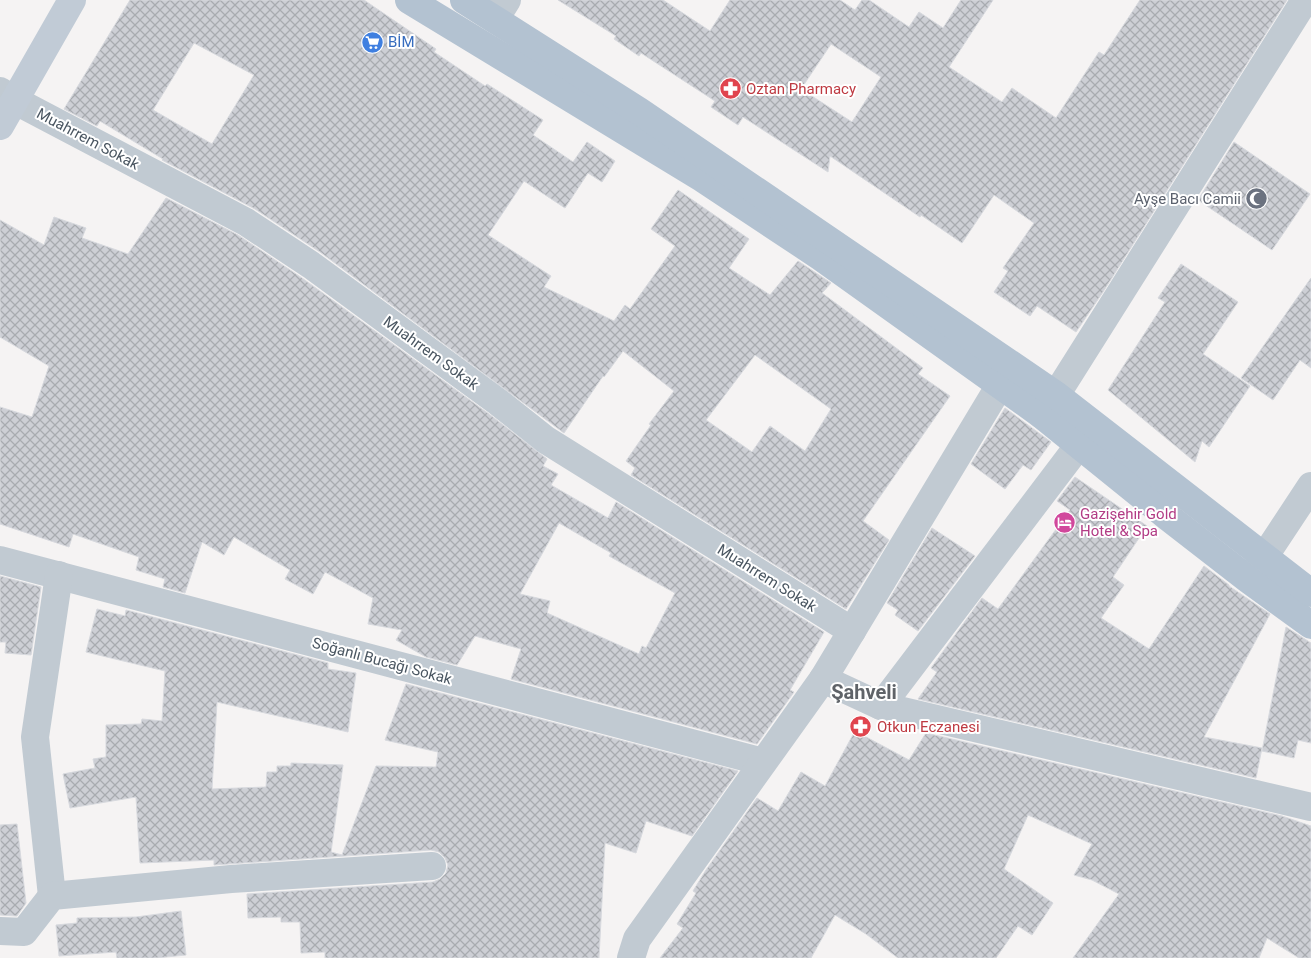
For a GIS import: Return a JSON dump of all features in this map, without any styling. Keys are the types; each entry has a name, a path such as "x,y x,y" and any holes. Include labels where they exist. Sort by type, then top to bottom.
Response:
{"main road":[{"path":"409,0 702,178 821,257 1000,385 1049,405 1079,445 1249,580 1311,625"},
{"path":"464,0 501,10 1049,405 1264,557 1311,593"}],"street":[{"path":"0,126 7,95 72,0"},
{"path":"1049,405 1305,0"},
{"name":"Muahrrem Sokak","path":"7,95 246,222 311,265 498,402 546,440 852,631"},
{"path":"631,958 637,939 823,678 1000,385"},
{"path":"881,706 1079,445"},
{"path":"1249,580 1311,486"},
{"name":"Soğanlı Bucağı Sokak","path":"0,560 763,762"},
{"path":"0,931 24,932 52,896 35,737 59,576"},
{"path":"823,678 881,706 1311,807"},
{"path":"52,896 231,880 432,866"}],"building":[{"path":"130,0 364,0 436,49 434,52 485,86 487,84 543,120 533,135 573,162 587,142 615,161 602,182 588,173 565,208 524,181 488,235 551,276 544,287 614,321 625,305 630,309 675,246 651,229 678,190 749,239 729,268 770,295 798,261 831,283 822,293 923,368 918,374 950,396 863,521 889,540 846,609 631,475 635,468 626,461 651,425 649,424 674,391 623,351 603,376 564,433 320,252 255,209 162,160 100,121 97,126 64,109","holes":["194,43 254,75 212,144 153,110","755,355 831,409 805,451 770,426 752,452 706,420"]},
{"path":"558,0 663,0 710,31 730,0 840,0 855,10 862,0 869,0 909,27 919,12 943,28 961,0 993,0 949,67 1002,102 1012,88 1056,118 1099,52 1104,55 1140,0 1287,0 1076,332 1037,306 1030,316 994,292 1008,271 1003,268 1034,223 994,195 962,243 830,156 828,172 743,117 738,125 711,107 715,101 641,53 639,56 614,39 616,36","holes":["831,44 881,77 852,122 801,89"]},
{"name":"Ayşe Bacı Camii","path":"1234,142 1310,194 1272,250 1198,200"},
{"path":"166,198 238,235 302,278 489,414 547,459 543,466 558,474 551,485 608,518 616,502 824,632 790,690 794,692 757,744 511,679 521,649 475,636 457,665 426,657 396,640 402,630 368,624 373,598 325,572 313,594 285,579 290,570 234,537 224,555 202,542 185,593 163,587 165,579 136,570 139,557 73,534 69,547 0,524 0,407 32,417 49,366 0,337 0,220 44,245 54,217 86,228 82,238 128,254","holes":["559,523 611,553 609,556 675,593 646,648 642,646 639,654 547,613 550,601 520,594"]},
{"path":"1181,264 1238,302 1203,354 1250,386 1209,447 1202,441 1195,462 1108,390 1165,302 1158,298"},
{"path":"1311,278 1311,368 1300,360 1273,400 1241,378"},
{"path":"1005,408 1051,442 1031,470 1023,465 1005,489 971,464"},
{"path":"1075,477 1147,526 1113,577 1124,585 1101,618 1149,649 1204,566 1270,614 1204,737 1262,748 1256,778 918,699 937,672 931,668 982,598 998,609 1070,510 1057,501"},
{"path":"932,528 975,556 918,631 895,615 898,610 887,603"},
{"path":"0,576 41,587 31,655 5,653 6,642 0,642"},
{"path":"97,609 125,616 126,610 328,663 328,669 356,673 348,732 217,702 212,789 266,787 267,772 277,772 277,766 291,766 291,763 343,765 331,852 342,855 376,766 436,767 438,752 385,740 406,684 738,771 692,836 646,821 636,853 605,843 599,958 325,958 325,952 301,953 300,922 281,922 281,917 248,918 247,894 433,882 440,879 446,873 448,865 445,858 439,852 431,850 214,865 214,860 140,863 136,797 70,808 63,774 95,768 93,759 106,757 106,725 141,724 142,719 162,721 165,671 86,652"},
{"path":"1286,627 1311,643 1311,743 1298,740 1294,758 1262,751"},
{"path":"855,731 909,760 926,733 1282,816 1311,826 1311,958 1299,958 1267,938 1259,958 1073,958 1119,894 1092,880 1074,875 1092,844 1028,815 1004,869 1053,903 1032,935 1018,926 996,958 898,958 866,934 835,915 811,958 660,958 683,928 677,924 696,893 693,891 757,798 778,811 801,772 825,786"},
{"path":"17,824 26,903 17,916 0,915 0,825"},
{"path":"181,911 186,955 156,958 117,958 116,952 59,956 56,925 77,923 77,918 136,917"}],"place":[{"name":"BİM","path":"372,42"},
{"name":"Oztan Pharmacy","path":"730,89"},
{"name":"Ayşe Bacı Camii","path":"1257,199"},
{"name":"Gazişehir Gold Hotel & Spa","path":"1064,523"},
{"name":"Otkun Eczanesi","path":"861,727"}],"district":[{"name":"Şahveli","path":"864,692"}]}
